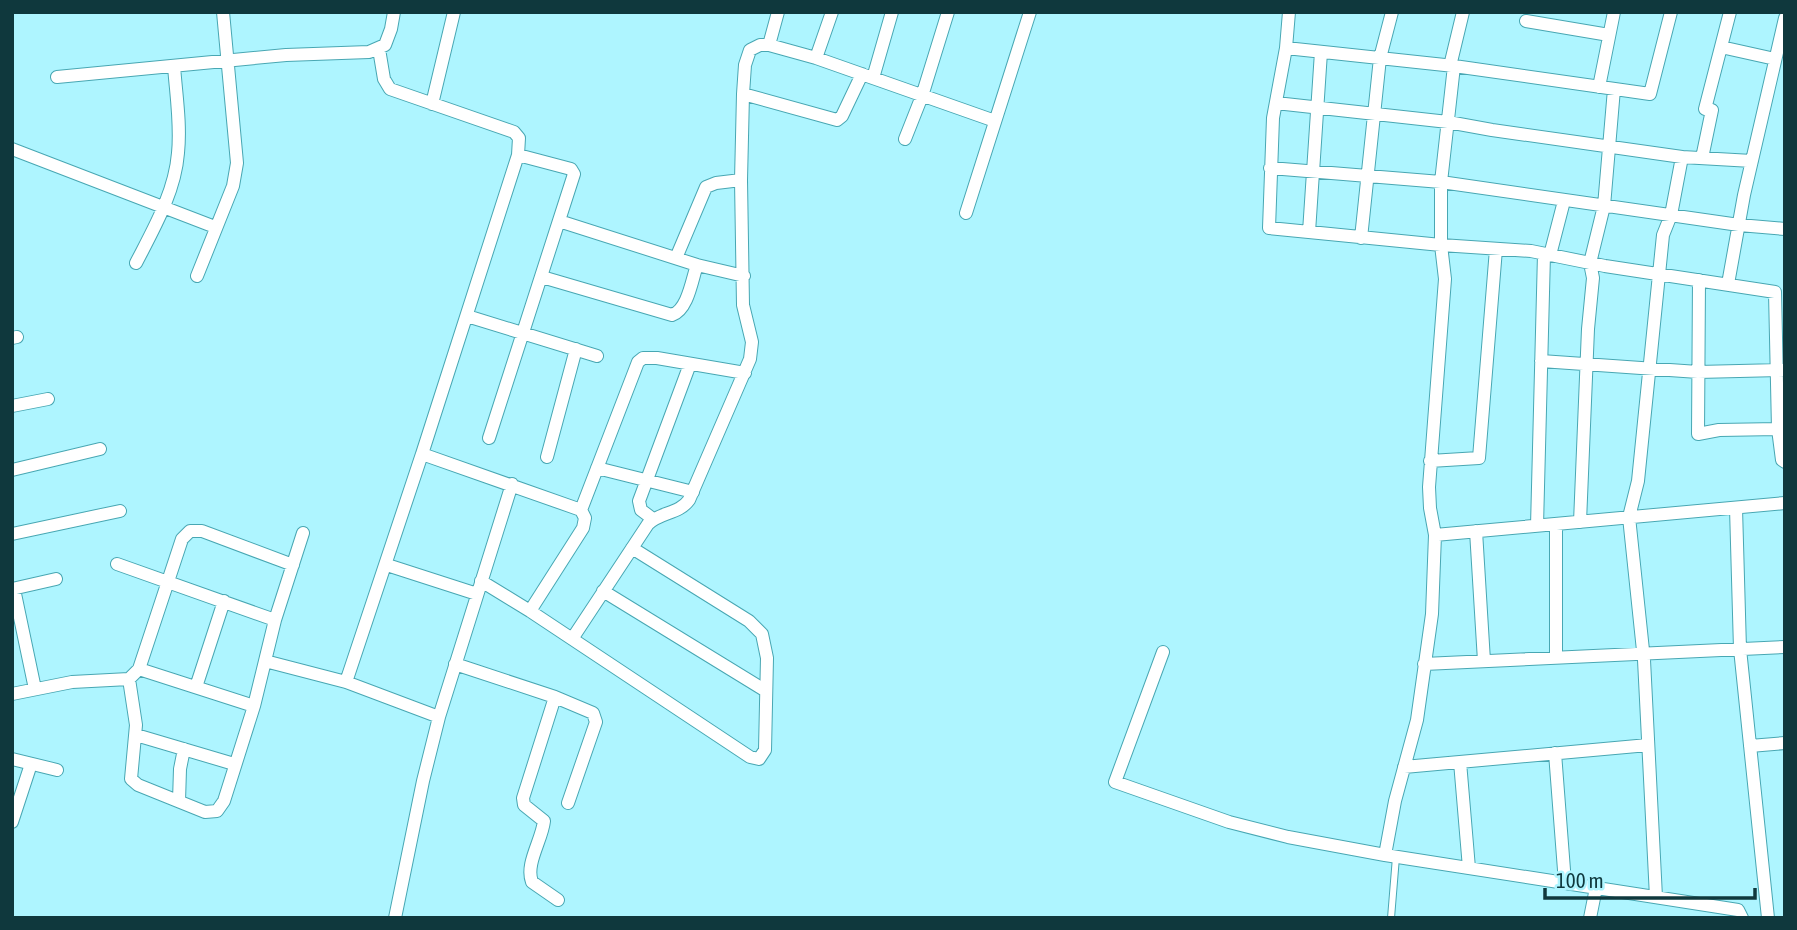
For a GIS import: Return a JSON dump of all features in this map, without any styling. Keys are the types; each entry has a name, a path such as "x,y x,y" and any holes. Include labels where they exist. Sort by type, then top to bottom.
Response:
{"street":[{"path":"197,276 233,186 237,163 223,12"},
{"path":"57,77 379,49 388,39 394,12"},
{"path":"432,104 454,12"},
{"path":"769,45 778,12"},
{"path":"816,58 832,12"},
{"path":"743,94 837,120 867,76 892,12"},
{"path":"905,139 922,96 948,12"},
{"path":"966,213 1030,12"},
{"path":"1289,12 1286,48 1276,103 1270,168 1269,228 1547,254 1780,293 1781,370 1778,429 1782,460 1785,462"},
{"path":"1361,238 1380,58 1392,12"},
{"path":"1391,856 1432,614 1435,535 1430,508 1430,461 1445,279 1441,246 1441,182 1452,66 1464,12"},
{"path":"1599,87 1614,12"},
{"path":"1286,48 1452,66 1650,94 1671,12"},
{"path":"1702,158 1712,110 1704,108 1730,12"},
{"path":"1728,284 1752,161 1785,18"},
{"path":"1526,21 1609,35"},
{"path":"572,639 653,519 685,506 745,373 752,350 743,305 741,180 745,65 750,50 769,45 816,58 995,121"},
{"path":"1721,47 1779,53"},
{"path":"346,682 387,565 518,155 520,141 517,134 390,89 383,79 379,49"},
{"path":"1309,232 1321,52"},
{"path":"136,263 164,208 178,152 174,66"},
{"path":"1580,522 1588,329 1593,278 1590,263 1604,206 1614,89"},
{"path":"1276,103 1448,122 1682,157 1752,161"},
{"path":"12,149 215,227"},
{"path":"489,438 574,174 573,170 518,155"},
{"path":"1656,897 1643,654 1629,517 1638,481 1663,235 1671,215 1682,157"},
{"path":"1270,168 1441,182 1739,225 1785,229"},
{"path":"676,258 706,187 741,180"},
{"path":"1536,526 1547,254 1564,201"},
{"path":"559,221 697,265 744,276"},
{"path":"1430,461 1479,458 1496,249"},
{"path":"542,277 672,315 677,314 683,307 697,265"},
{"path":"1699,279 1698,434 1718,430 1778,429"},
{"path":"467,316 597,356"},
{"path":"547,457 576,349"},
{"path":"581,510 638,362 650,358 745,373"},
{"path":"1541,360 1698,372 1781,370"},
{"path":"653,519 641,510 639,504 690,364"},
{"path":"12,406 48,399"},
{"path":"12,470 100,449"},
{"path":"422,454 581,510 585,518 583,528 530,611"},
{"path":"597,468 693,492"},
{"path":"395,918 439,717 512,484"},
{"path":"1435,535 1785,503"},
{"path":"1736,508 1740,649 1768,918"},
{"path":"12,534 120,511"},
{"path":"1556,524 1556,657"},
{"path":"12,694 91,680 130,679 139,669 182,538 190,531 202,531 293,565"},
{"path":"1476,531 1484,661"},
{"path":"130,679 136,735 131,779 138,785 205,811 217,811 224,801 254,706 275,620 303,533"},
{"path":"481,581 754,759 762,757 765,750 765,643 757,627 632,548"},
{"path":"117,564 169,580 275,620"},
{"path":"387,565 477,594"},
{"path":"35,689 18,641 13,589 56,579"},
{"path":"603,591 766,691"},
{"path":"196,687 224,601"},
{"path":"1424,664 1785,647"},
{"path":"1163,652 1115,782 1230,822 1288,837 1391,856 1738,910 1742,918"},
{"path":"265,661 346,682 439,717"},
{"path":"455,664 590,710 596,717 568,803"},
{"path":"139,669 254,706"},
{"path":"555,697 523,798 524,805 544,821 530,878 558,900"},
{"path":"136,735 234,764"},
{"path":"1750,746 1785,743"},
{"path":"1404,767 1648,745"},
{"path":"179,801 184,749"},
{"path":"1555,753 1565,883"},
{"path":"12,759 57,770"},
{"path":"1460,762 1469,868"},
{"path":"12,820 31,764"},
{"path":"1590,918 1596,888"}],"lane":[{"path":"1391,856 1391,918"}]}
